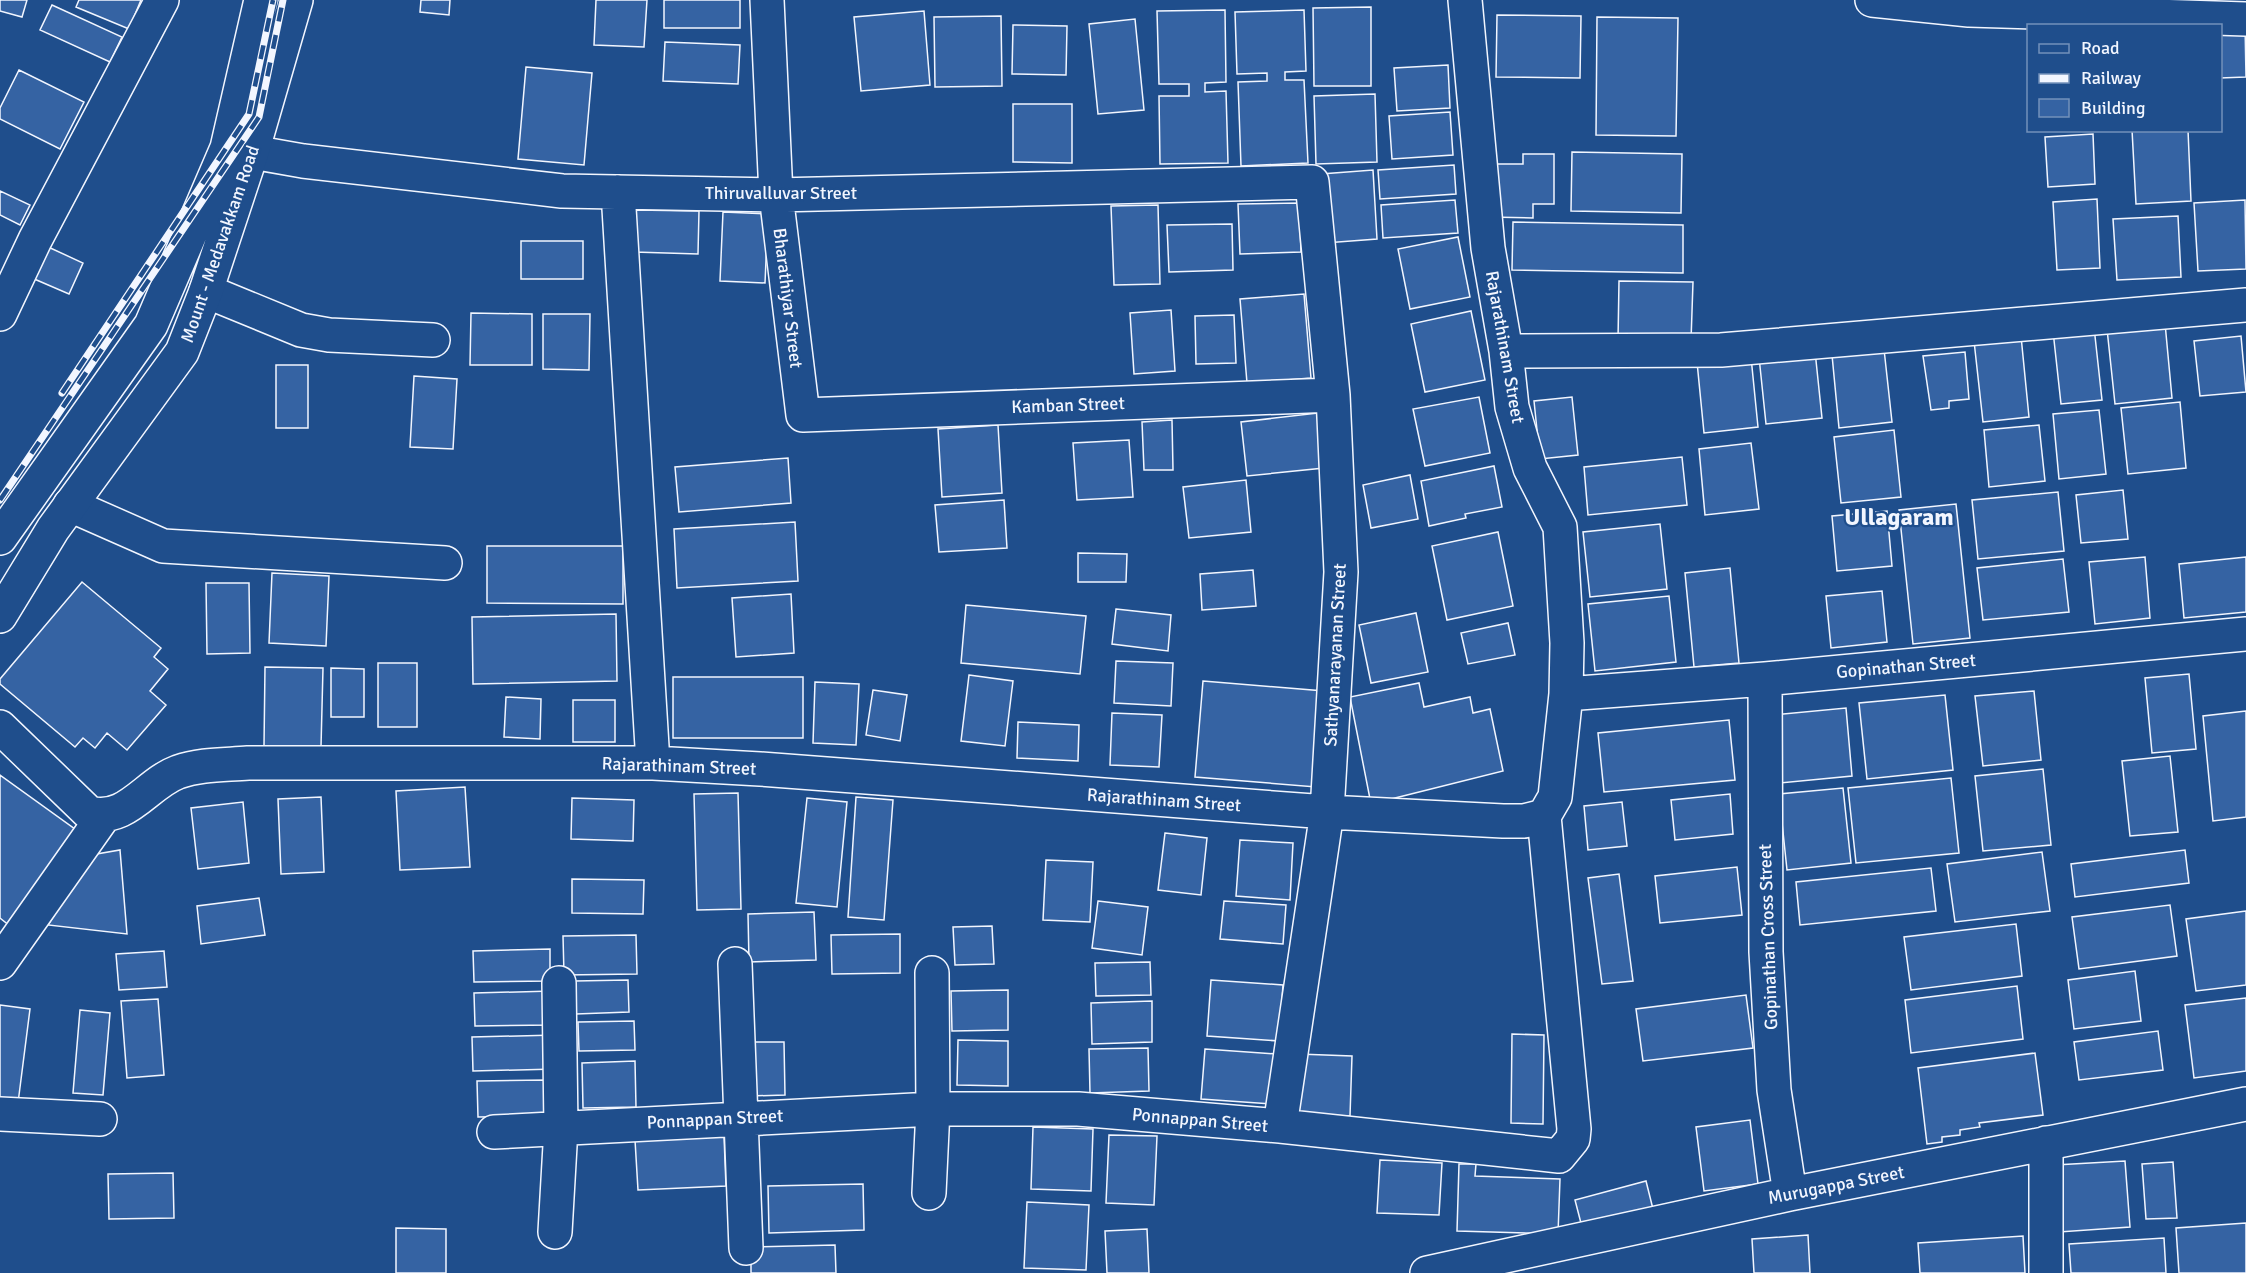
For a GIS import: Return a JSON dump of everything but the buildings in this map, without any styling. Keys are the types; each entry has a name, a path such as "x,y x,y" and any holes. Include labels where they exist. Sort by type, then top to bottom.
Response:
{"street":[{"path":"0,314 35,240 162,0"},
{"name":"Mount - Medavakkam Road","path":"0,538 151,325 226,148 261,0"},
{"name":"Mount - Medavakkam Road","path":"0,616 70,506 182,351 206,291 252,153 296,0"},
{"name":"Bharathiyar Street","path":"767,0 776,195 803,416"},
{"name":"Rajarathinam Street","path":"103,817 117,813 176,773 203,766 248,764 653,764 760,769 1327,812 1503,821 1524,821 1544,816 1555,797 1566,694 1567,643 1560,527 1530,468 1512,406 1506,351 1488,248 1465,0"},
{"path":"1873,0 1969,10 2054,6 2246,18"},
{"name":"Thiruvalluvar Street","path":"252,153 562,191 776,195 1312,182"},
{"name":"Sathyanarayanan Street","path":"1280,1126 1327,812 1341,572 1333,395 1312,182"},
{"path":"618,192 653,764"},
{"path":"206,291 301,330 328,335 433,340"},
{"path":"1506,351 1721,350 2246,304"},
{"name":"Kamban Street","path":"803,416 1333,395"},
{"path":"70,506 163,546 445,563"},
{"name":"Gopinathan Street","path":"1566,694 1764,680 2246,634"},
{"name":"Gopinathan Cross Street","path":"1764,680 1766,952 1774,1090 1790,1194"},
{"path":"0,727 89,813 103,817 0,963"},
{"name":"Ponnappan Street","path":"494,1132 933,1109 1078,1109 1280,1126 1551,1157 1566,1151 1573,1139 1574,1129 1544,816"},
{"path":"735,964 746,1248"},
{"path":"929,1193 933,1109 932,973"},
{"path":"555,1232 561,1128 559,983"},
{"name":"Murugappa Street","path":"1427,1273 1790,1194 2246,1104"},
{"path":"0,1114 100,1119"},
{"path":"2046,1143 2046,1273"}],"railway":[{"path":"62,393 249,114 273,0"},
{"path":"0,500 259,117 283,0"}],"district":[{"name":"Ullagaram","path":"1899,517"}]}
